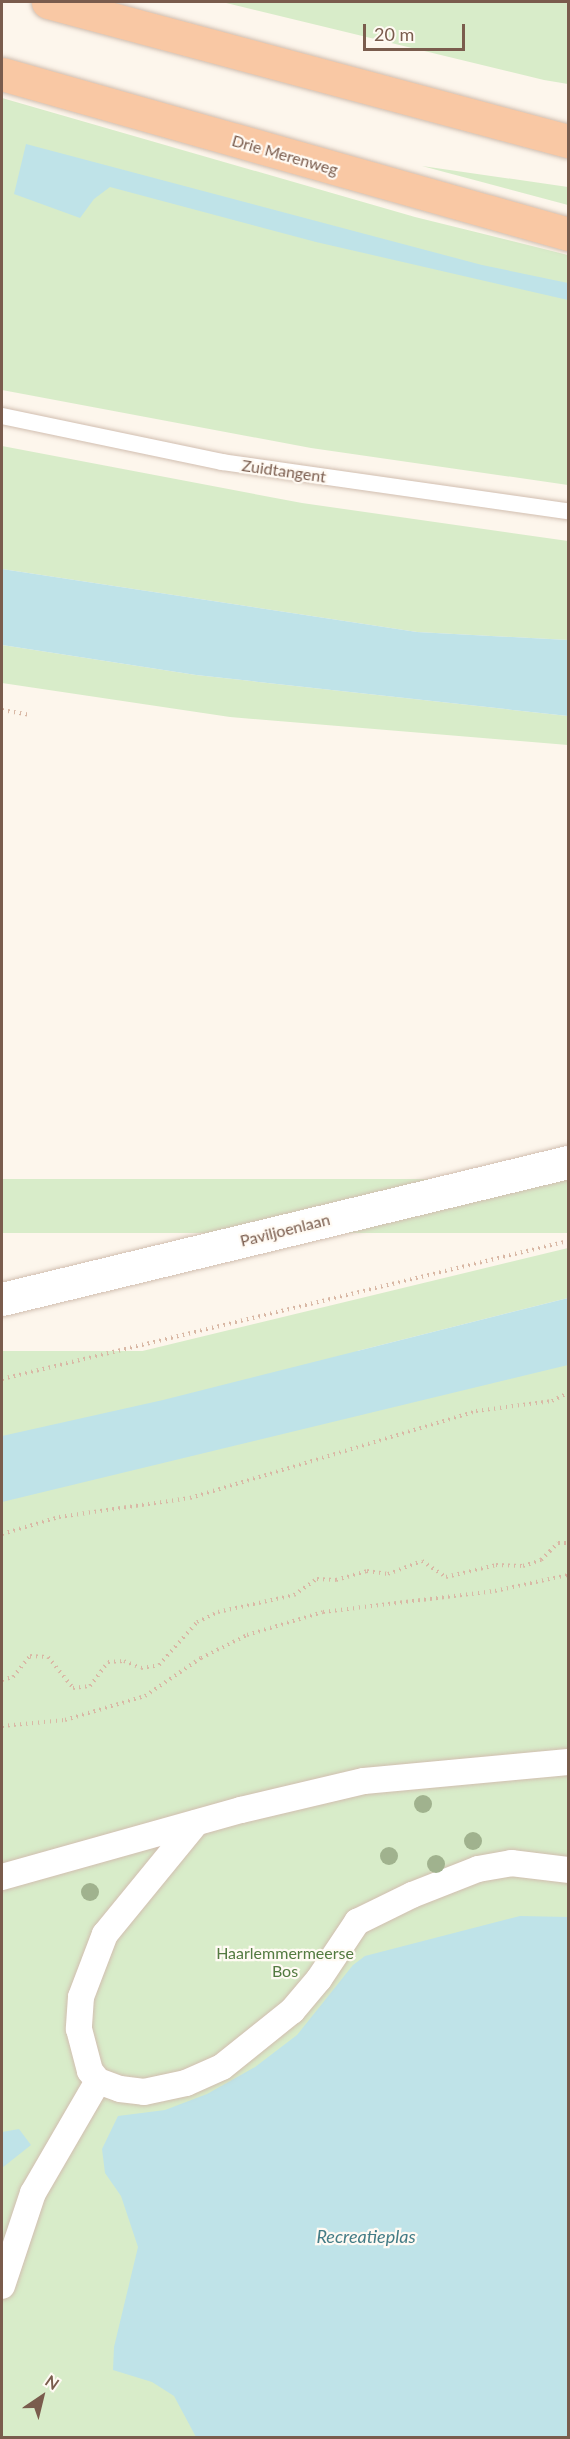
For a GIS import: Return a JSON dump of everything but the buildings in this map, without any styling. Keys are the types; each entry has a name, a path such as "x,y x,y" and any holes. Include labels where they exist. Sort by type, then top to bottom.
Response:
{"highway":[{"path":"48,2 568,141"},
{"name":"Drie Merenweg","path":"2,74 568,234"}],"street":[{"name":"Paviljoenlaan","path":"2,1299 568,1162"},
{"path":"2,1878 196,1823 364,1781 568,1762"},
{"path":"196,1823 105,1934 81,1997 79,2029 90,2071 98,2081 120,2090 144,2092 186,2083 222,2067 292,2011 320,1979 357,1922 412,1895 478,1869 511,1863 568,1870"},
{"path":"2,2286 33,2193 98,2081"}],"lane":[{"name":"Zuidtangent","path":"5,417 222,462 568,511"}],"path":[{"path":"2,710 31,715"},
{"path":"2,1379 568,1241"},
{"path":"2,1534 59,1517 190,1498 476,1411 552,1401 568,1393"},
{"path":"2,1680 13,1677 30,1656 48,1658 73,1688 90,1686 108,1662 124,1661 141,1668 159,1665 197,1622 218,1612 294,1595 317,1579 336,1580 366,1571 388,1574 422,1560 446,1577 495,1565 523,1566 541,1560 558,1543 568,1543"},
{"path":"2,1726 65,1720 145,1696 201,1658 247,1635 323,1612 495,1591 568,1575"}],"green space":[{"path":"222,2 568,2 568,84 544,80"},
{"path":"2,98 415,217 568,255 568,485 311,448 2,390"},
{"path":"422,166 568,187 568,205"},
{"path":"2,446 302,503 568,541 568,640 417,632 2,569"},
{"path":"2,645 196,675 568,716 568,745 230,717 2,683"},
{"path":"2,1179 568,1179 568,1233 2,1233"},
{"path":"568,1248 568,1298 163,1400 2,1436 2,1385"},
{"name":"Haarlemmermeerse Bos","path":"2,1351 568,1351 568,2437 2,2437"}],"water":[{"path":"26,144 482,265 568,283 568,300 316,242 110,187 94,199 80,218 14,194"},
{"path":"2,569 417,632 568,640 568,716 196,675 2,645"},
{"path":"568,1298 568,1365 2,1502 2,1436 163,1400"},
{"name":"Recreatieplas","path":"520,1916 568,1917 568,2437 196,2437 174,2396 152,2382 113,2370 114,2347 138,2247 121,2196 105,2173 102,2149 118,2116 165,2110 207,2094 255,2067 297,2035 353,1965 365,1956"},
{"path":"19,2129 31,2145 2,2168 2,2132"}]}
